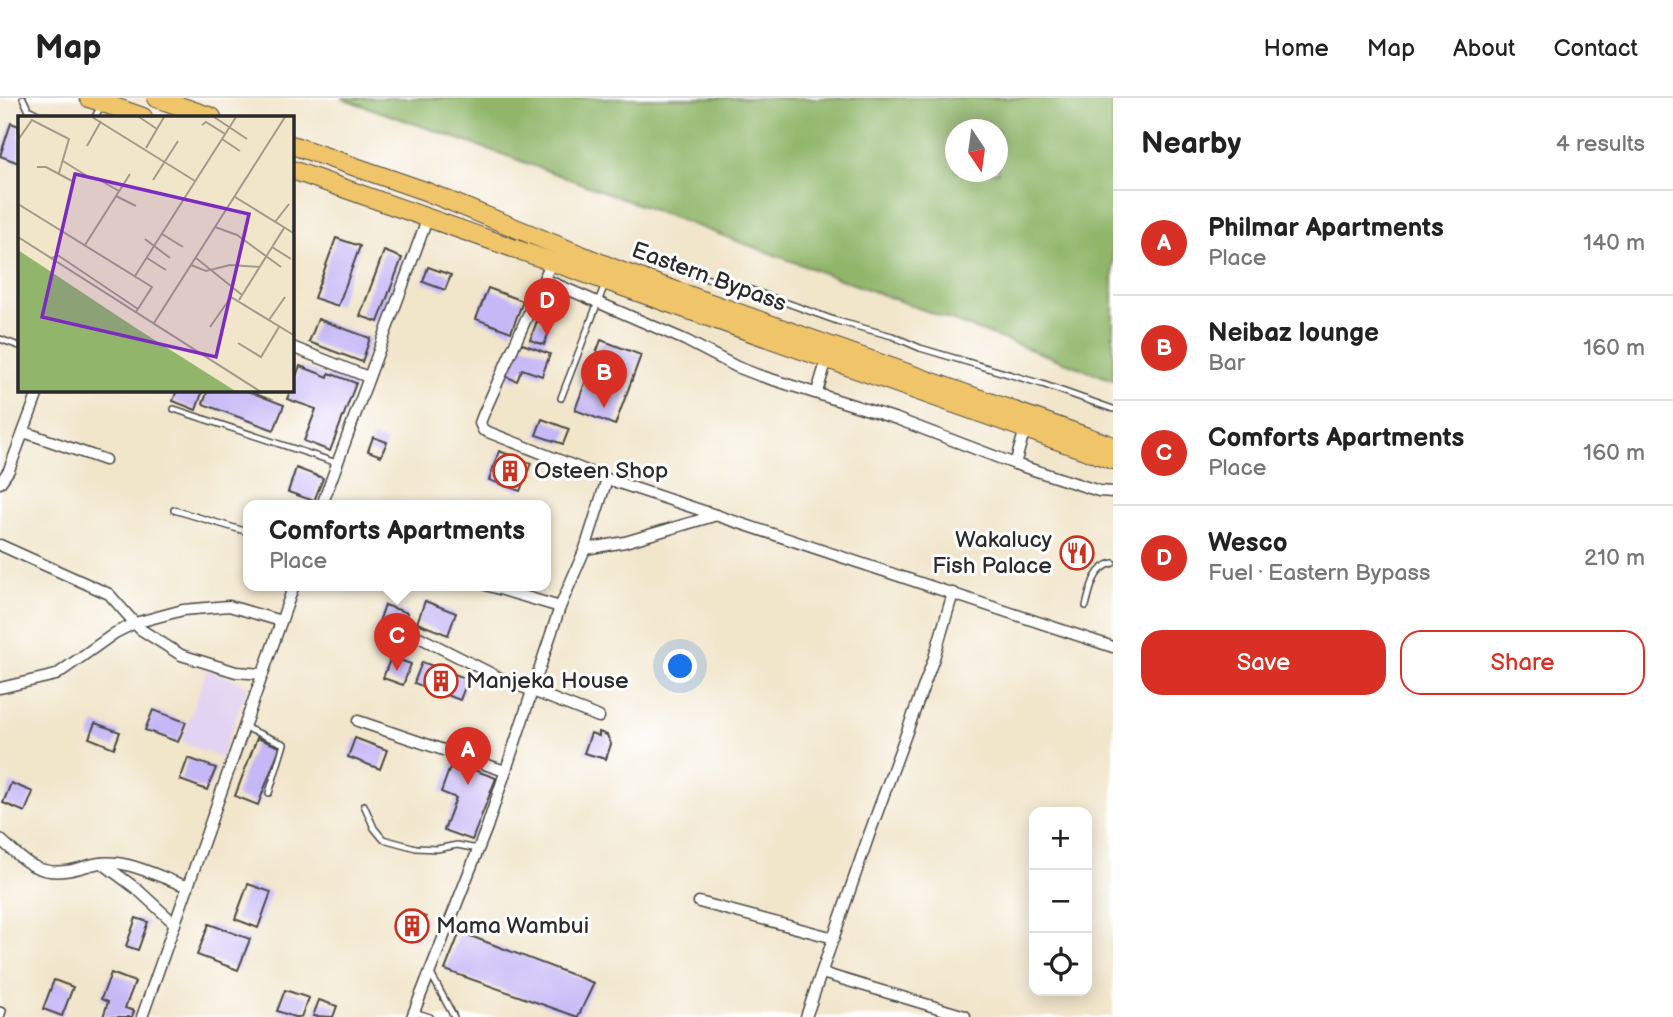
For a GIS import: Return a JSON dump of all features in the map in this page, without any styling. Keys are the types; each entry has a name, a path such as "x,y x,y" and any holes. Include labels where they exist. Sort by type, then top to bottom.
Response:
{"main road":[{"path":"156,98 209,116"},
{"path":"95,106 139,116"},
{"name":"Eastern Bypass","path":"294,146 425,191 623,272 1069,438 1113,460"},
{"name":"Eastern Bypass","path":"294,171 1025,429 1113,446"}],"street":[{"path":"324,500 428,217"},
{"path":"552,261 480,423 483,430 607,480 1113,647"},
{"path":"544,279 685,340 737,367 897,419 1015,464 1098,491 1113,492"},
{"path":"294,348 368,377"},
{"path":"817,392 827,359"},
{"path":"0,483 9,470 38,392"},
{"path":"1015,464 1025,429"},
{"path":"24,432 105,460"},
{"path":"413,1014 478,849 534,691 560,607 585,549 607,480"},
{"path":"585,549 625,542 718,515"},
{"path":"0,545 109,594 135,623 157,641 181,655 236,671 262,674"},
{"path":"142,1017 292,591"},
{"path":"506,591 560,607"},
{"path":"806,1017 934,658 953,593"},
{"path":"0,688 56,675 115,633 135,623 183,610 215,606 240,608 281,621"},
{"path":"417,636 502,679 599,718"},
{"path":"358,721 505,771"},
{"path":"0,839 28,864 42,870 57,873 100,862 118,863 188,887"},
{"path":"100,862 138,890 175,924"},
{"path":"699,902 834,938"},
{"path":"822,973 965,1016"}],"lane":[{"path":"23,98 28,109 42,116"},
{"path":"691,275 743,287 837,321 892,336 920,348 1042,384 1113,409"},
{"path":"561,398 606,281"},
{"path":"0,339 18,346"},
{"path":"174,409 337,463"},
{"path":"174,510 243,531"},
{"path":"1086,606 1096,573 1105,565 1113,563"},
{"path":"244,727 284,744 269,793"},
{"path":"364,805 374,828 383,839 415,848 437,849 457,845 478,849"},
{"path":"430,971 454,1017"},
{"path":"0,1010 3,1011 2,1017"},
{"path":"413,1014 430,1017"}],"shaded area":[{"path":"207,669 248,685 221,758 181,742"}],"green space":[{"path":"341,98 1113,98 1113,380 507,156"}],"building":[{"path":"11,123 18,126 18,163 0,156"},
{"path":"336,238 360,246 338,306 314,298"},
{"path":"384,251 402,258 378,322 360,316"},
{"path":"428,267 451,275 445,290 423,282"},
{"path":"488,288 523,301 511,332 476,319"},
{"path":"318,319 370,338 362,362 309,342"},
{"path":"537,321 551,326 544,345 530,340"},
{"path":"601,340 641,355 615,425 575,410"},
{"path":"517,342 550,354 542,376 522,369 517,381 504,376"},
{"path":"300,366 328,377 329,373 356,383 330,451 304,441 316,409 287,399 290,392 294,392 294,381"},
{"path":"176,392 202,392 196,410 173,401"},
{"path":"207,392 250,392 284,405 274,430 203,404"},
{"path":"542,419 569,429 563,444 536,435"},
{"path":"373,437 387,442 381,456 368,451"},
{"name":"Osteen Shop","path":"499,451 531,463 520,491 489,480"},
{"path":"296,468 323,478 314,500 288,492"},
{"path":"425,601 456,613 448,635 417,623"},
{"path":"385,605 408,613 398,638 376,630"},
{"path":"391,657 411,664 403,685 383,678"},
{"name":"Manjeka House","path":"422,662 468,679 460,700 414,683"},
{"path":"153,710 186,722 178,742 145,730"},
{"path":"95,723 120,732 114,748 89,738"},
{"path":"599,732 607,735 611,744 606,759 584,753 591,733 599,736"},
{"path":"257,738 280,747 258,805 235,796"},
{"path":"355,738 387,750 380,769 348,757"},
{"path":"188,758 216,768 207,790 180,780"},
{"path":"452,762 496,778 472,840 444,830 456,798 441,792"},
{"path":"11,783 33,792 25,812 3,803"},
{"path":"248,884 271,892 258,928 235,919"},
{"name":"Mama Wambui","path":"406,910 426,917 418,941 397,934"},
{"path":"136,918 148,922 138,950 126,946"},
{"path":"209,924 250,939 238,970 197,955"},
{"path":"460,932 594,983 578,1017 445,970"},
{"path":"111,973 135,982 125,1008 134,1011 132,1017 103,1017 108,1002 101,999"},
{"path":"54,980 73,987 62,1016 43,1009"},
{"path":"285,990 309,998 301,1017 277,1011"},
{"path":"319,1000 337,1006 333,1017 313,1016"}],"place":[{"name":"Wesco","path":"547,336"},
{"name":"Neibaz lounge","path":"604,408"},
{"name":"Osteen Shop","path":"510,471"},
{"name":"Wakalucy Fish Palace","path":"1077,553"},
{"name":"Comforts Apartments","path":"397,671"},
{"name":"Manjeka House","path":"441,681"},
{"name":"Philmar Apartments","path":"468,785"},
{"name":"Mama Wambui","path":"412,926"}]}
